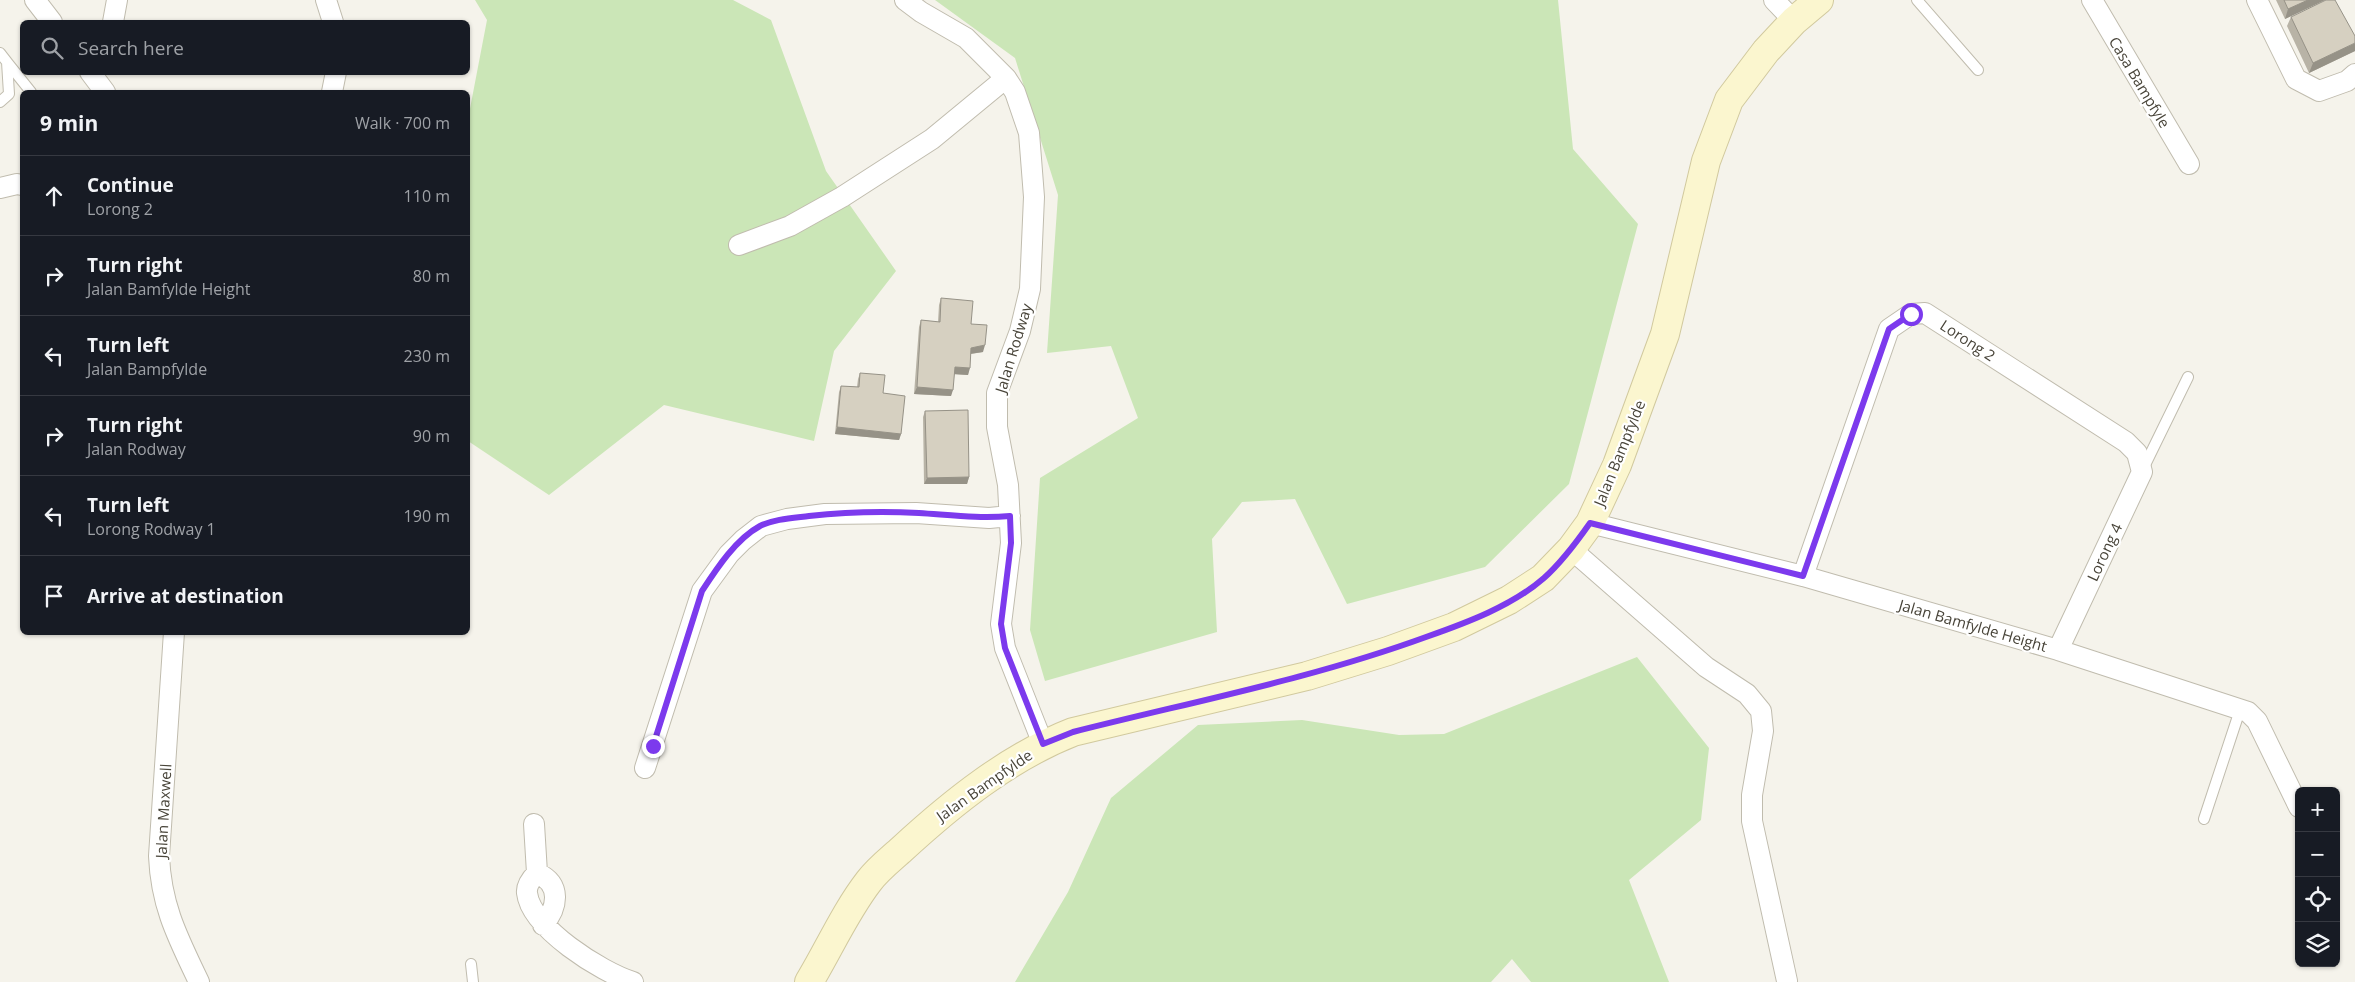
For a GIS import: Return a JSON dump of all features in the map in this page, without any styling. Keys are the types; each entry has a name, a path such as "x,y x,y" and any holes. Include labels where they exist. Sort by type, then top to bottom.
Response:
{"street":[{"path":"35,0 50,20"},
{"path":"113,20 117,0"},
{"path":"326,0 332,20"},
{"name":"Jalan Rodway","path":"905,0 921,12 966,38 1006,78 1015,92 1029,132 1034,197 1030,288 1020,331 997,393 997,428 1008,485 1011,543 1001,624 1005,648 1043,744"},
{"path":"1774,0 1794,21"},
{"name":"Jalan Bampfylde","path":"810,981 833,938 870,880 929,823 994,775 1043,744 1073,732 1307,676 1388,651 1438,633 1509,600 1543,578 1571,550 1590,523 1617,465 1665,334 1706,161 1729,100 1766,51 1794,21 1819,0"},
{"name":"Casa Bampfyle","path":"2092,0 2189,164"},
{"path":"2257,0 2296,80 2319,91 2347,81 2355,74"},
{"path":"92,75 104,90"},
{"path":"332,90 335,75"},
{"path":"739,245 790,226 842,197 932,140 1006,78"},
{"path":"0,188 20,185"},
{"name":"Lorong 2","path":"1803,576 1889,329 1911,314 1925,313 2126,442 2140,462"},
{"name":"Lorong 4","path":"2058,650 2140,462"},
{"path":"645,768 702,591 729,554 761,526 787,518 825,514 916,513 988,518 1010,516"},
{"name":"Jalan Bamfylde Height","path":"1590,523 1803,576 2058,650 2248,712 2257,721 2295,799"},
{"path":"1571,550 1706,667 1747,694 1761,711 1763,731 1752,796 1752,821 1787,980"},
{"name":"Jalan Maxwell","path":"174,635 159,856 160,883 164,901 181,946 198,982"},
{"path":"534,824 537,873 528,885 526,892 531,908 543,925 598,967 633,982"},
{"path":"537,873 550,883 557,898 554,912 543,925"}],"lane":[{"path":"1917,0 1978,70"},
{"path":"0,53 30,90"},
{"path":"0,102 9,94 7,62"},
{"path":"2140,462 2188,377"},
{"path":"2204,819 2240,710"},
{"path":"470,964 473,982"}],"green space":[{"path":"475,0 733,0 771,20 826,171 896,271 834,351 814,441 664,405 549,495 470,442 470,109 487,20"},
{"path":"935,0 1558,0 1573,149 1638,224 1569,484 1485,567 1347,604 1295,499 1242,502 1212,539 1217,632 1045,681 1030,630 1040,478 1138,418 1111,346 1047,353 1058,195 1015,58"},
{"path":"1637,657 1709,748 1701,820 1629,880 1669,982 1531,982 1512,959 1491,982 1015,982 1068,892 1111,798 1198,725 1302,720 1399,735 1444,734"}],"building":[{"path":"2284,0 2308,0 2288,9"},
{"path":"2326,0 2335,0 2355,36 2355,43 2313,63 2291,17"},
{"path":"941,298 973,301 971,324 987,325 985,345 971,348 970,368 955,367 953,390 917,387 921,320 940,322"},
{"path":"860,373 885,375 883,393 905,396 901,434 837,427 841,386 859,387"},
{"path":"968,410 969,477 927,478 925,411"}],"route":[{"path":"653,746 702,591 715,571 743,540 761,526 787,518 861,513 916,513 988,518 1010,516 1011,543 1001,624 1005,648 1043,744 1073,732 1307,676 1388,651 1454,627 1509,600 1543,578 1571,550 1590,523 1803,576 1889,329 1911,314"}]}
